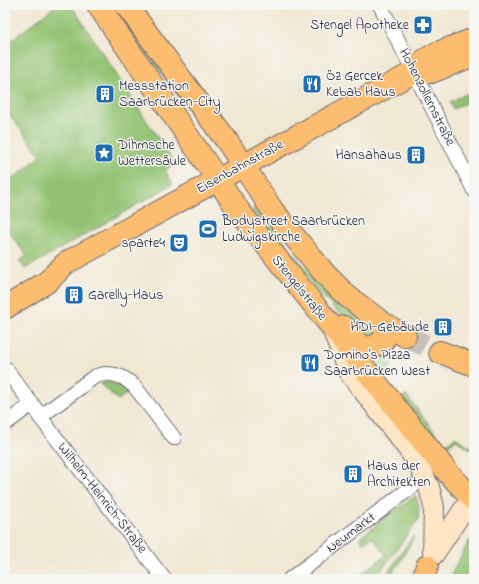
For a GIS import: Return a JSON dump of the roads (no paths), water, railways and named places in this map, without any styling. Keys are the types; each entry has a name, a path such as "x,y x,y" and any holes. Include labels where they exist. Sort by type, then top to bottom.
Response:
{"main road":[{"name":"Stengelstraße","path":"98,5 239,211 446,471 473,498"},
{"name":"Stengelstraße","path":"126,5 227,141 273,210 325,274 347,296 381,322 405,336"},
{"name":"Eisenbahnstraße","path":"5,290 40,269 66,263 243,166 414,72 425,60 435,54 474,39"},
{"name":"Eisenbahnstraße","path":"414,72 432,72 474,55"},
{"name":"Eisenbahnstraße","path":"5,308 47,282 66,263"},
{"path":"298,287 326,307 358,343 365,347 372,347 382,343 386,334 381,322"},
{"path":"440,352 474,365"}],"street":[{"name":"Hohenzollernstraße","path":"380,5 474,190"},
{"path":"332,329 348,371 408,448 420,467 429,487 434,507 425,570"},
{"name":"Wilhelm-Heinrich-Straße","path":"5,368 164,579"},
{"path":"5,424 36,411 100,374 118,375 128,380 135,387 174,438"},
{"name":"Neumarkt","path":"290,579 413,486"},
{"path":"425,570 473,498"}],"tunnel":[{"path":"405,336 440,352"}],"place":[{"name":"Stengel Apotheke","path":"423,25"},
{"name":"Öz Gercek Kebab Haus","path":"312,84"},
{"name":"Messstation Saarbrücken-City","path":"105,94"},
{"name":"Dihmsche Wettersäule","path":"104,153"},
{"name":"Hansahaus","path":"416,155"},
{"name":"Bodystreet Saarbrücken Ludwigskirche","path":"208,229"},
{"name":"sparte4","path":"179,243"},
{"name":"Garelly-Haus","path":"74,295"},
{"name":"HDI-Gebäude","path":"443,327"},
{"name":"Domino's Pizza Saarbrücken West","path":"310,363"},
{"name":"Haus der Architekten","path":"353,474"}]}
